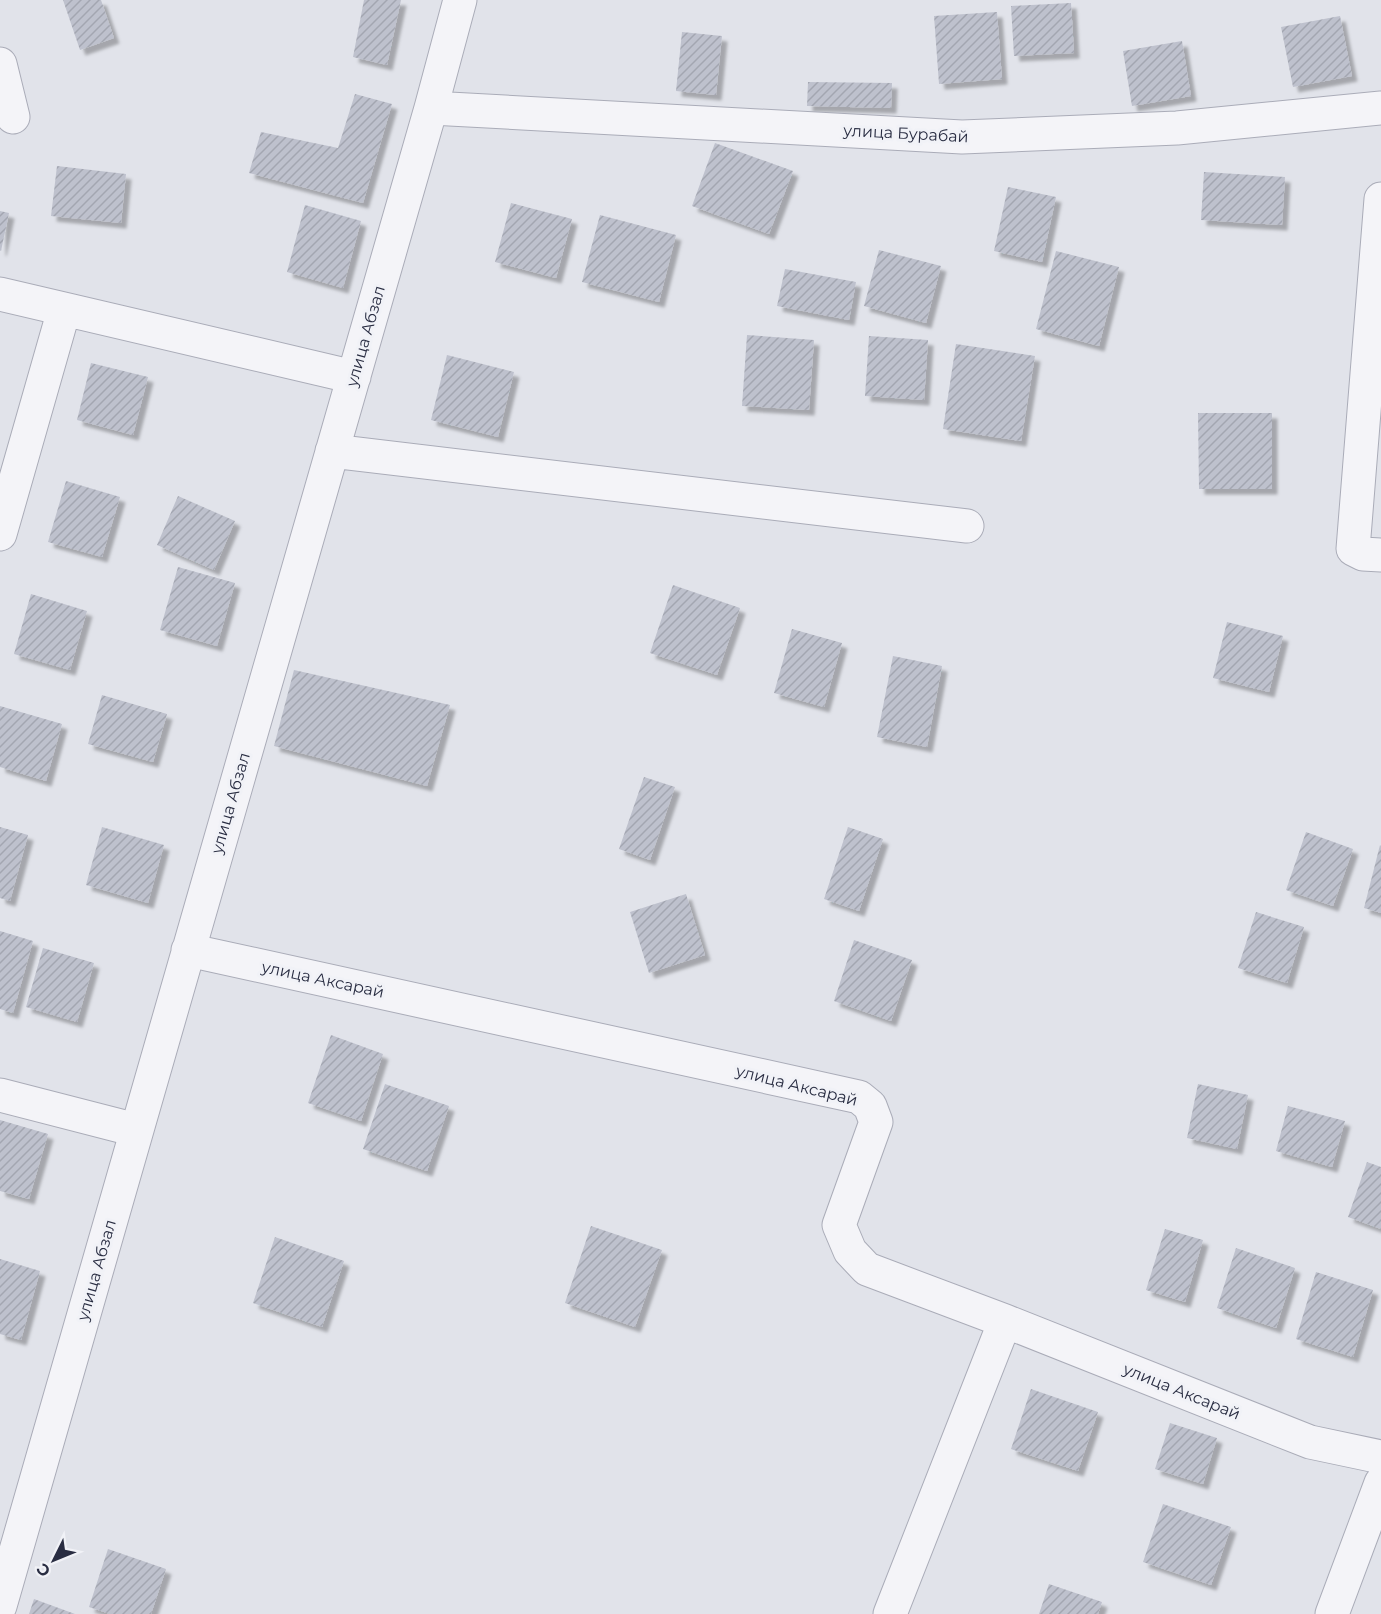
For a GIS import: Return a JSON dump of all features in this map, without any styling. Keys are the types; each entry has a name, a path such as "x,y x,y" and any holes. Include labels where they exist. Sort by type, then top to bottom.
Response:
{"street":[{"name":"улица Абзал","path":"0,1606 354,377 460,0"},
{"path":"0,64 13,117"},
{"name":"улица Бурабай","path":"431,108 963,137 1177,128 1381,108"},
{"path":"1372,555 1353,549 1381,200"},
{"path":"0,294 354,377"},
{"path":"0,534 64,309"},
{"path":"332,452 967,526"},
{"name":"улица Аксарай","path":"188,950 859,1097 870,1107 876,1122 839,1225 850,1251 867,1269 1310,1442 1381,1457"},
{"path":"0,1095 136,1130"},
{"path":"890,1614 1005,1321"},
{"path":"1332,1614 1381,1483"}],"building":[{"path":"63,0 101,0 114,38 80,50"},
{"path":"364,0 401,0 387,65 353,57"},
{"path":"1071,3 1074,53 1014,56 1011,6"},
{"path":"997,12 1002,79 939,84 934,16"},
{"path":"1340,16 1352,76 1293,87 1281,27"},
{"path":"682,32 722,36 716,95 676,91"},
{"path":"1182,41 1191,96 1132,106 1123,51"},
{"path":"808,82 892,83 891,108 807,106"},
{"path":"355,94 392,104 363,203 249,173 261,132 338,148"},
{"path":"715,143 793,171 769,234 692,206"},
{"path":"57,166 126,174 121,223 51,216"},
{"path":"1204,172 1285,177 1282,225 1201,220"},
{"path":"1008,187 1056,197 1042,262 994,251"},
{"path":"511,203 572,219 556,278 495,262"},
{"path":"305,205 361,221 343,288 287,272"},
{"path":"0,211 9,213 1,251 0,250"},
{"path":"600,215 676,235 659,302 582,282"},
{"path":"879,250 941,266 926,323 864,306"},
{"path":"1056,251 1119,267 1099,346 1036,329"},
{"path":"785,269 856,282 849,320 777,306"},
{"path":"747,335 814,340 809,410 742,406"},
{"path":"869,336 928,340 924,400 865,396"},
{"path":"956,344 1035,356 1021,441 943,429"},
{"path":"447,355 514,372 498,437 431,420"},
{"path":"91,363 148,377 133,435 77,420"},
{"path":"1198,413 1272,413 1272,489 1199,489"},
{"path":"66,481 120,497 102,557 48,542"},
{"path":"178,496 235,521 214,570 157,545"},
{"path":"178,567 235,583 217,646 160,630"},
{"path":"673,585 740,608 717,675 650,653"},
{"path":"31,594 87,611 70,670 14,654"},
{"path":"1227,622 1283,636 1269,692 1213,678"},
{"path":"792,629 842,643 824,707 774,693"},
{"path":"893,656 942,666 927,747 877,737"},
{"path":"294,670 450,705 427,786 274,746"},
{"path":"102,695 167,714 153,762 88,744"},
{"path":"0,706 62,724 46,781 0,767"},
{"path":"644,777 675,787 650,860 619,849"},
{"path":"0,827 28,835 10,901 0,898"},
{"path":"102,827 164,845 148,903 86,885"},
{"path":"848,827 883,839 859,911 824,899"},
{"path":"1306,832 1353,849 1333,906 1286,890"},
{"path":"1381,846 1381,913 1364,908"},
{"path":"686,894 705,955 649,973 630,912"},
{"path":"1256,912 1304,927 1287,983 1238,968"},
{"path":"0,931 33,941 13,1013 0,1009"},
{"path":"854,940 912,960 891,1021 834,1001"},
{"path":"43,948 94,963 77,1022 26,1007"},
{"path":"331,1035 383,1054 361,1121 308,1103"},
{"path":"385,1084 449,1106 427,1171 363,1149"},
{"path":"1198,1084 1248,1095 1237,1149 1187,1138"},
{"path":"1288,1106 1345,1121 1332,1167 1276,1151"},
{"path":"0,1120 48,1134 29,1199 0,1191"},
{"path":"1367,1162 1381,1167 1381,1229 1348,1217"},
{"path":"591,1226 662,1250 635,1327 565,1303"},
{"path":"1165,1229 1203,1240 1185,1302 1146,1290"},
{"path":"275,1237 344,1261 322,1327 253,1303"},
{"path":"1236,1248 1295,1268 1276,1328 1217,1308"},
{"path":"0,1259 40,1271 21,1340 0,1334"},
{"path":"1316,1272 1373,1290 1353,1357 1296,1339"},
{"path":"1031,1389 1098,1412 1078,1471 1011,1449"},
{"path":"1170,1423 1217,1438 1203,1484 1155,1469"},
{"path":"1163,1504 1231,1527 1211,1585 1143,1562"},
{"path":"108,1549 166,1569 151,1614 110,1614 89,1607"},
{"path":"1049,1584 1102,1602 1098,1614 1039,1614"},
{"path":"34,1599 75,1614 29,1614"}]}
